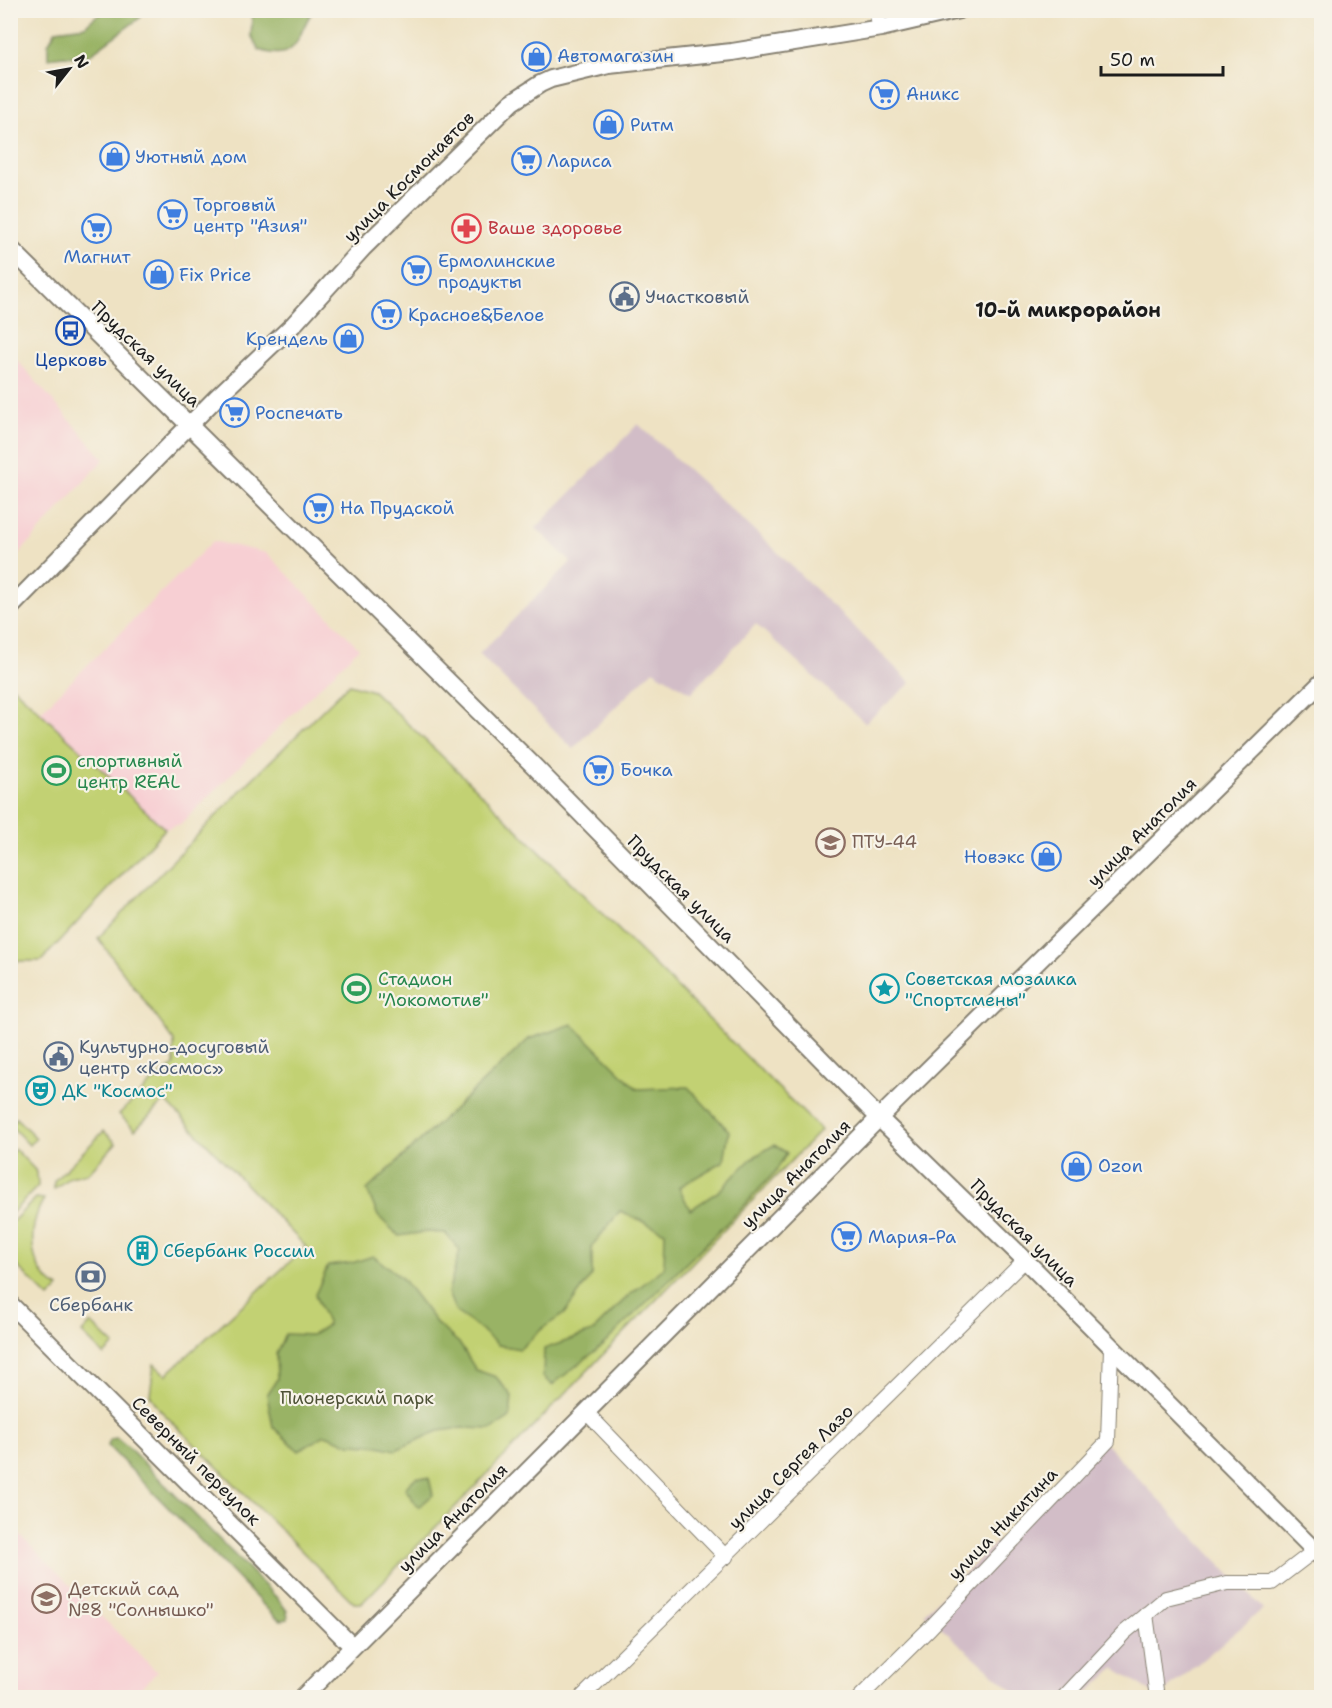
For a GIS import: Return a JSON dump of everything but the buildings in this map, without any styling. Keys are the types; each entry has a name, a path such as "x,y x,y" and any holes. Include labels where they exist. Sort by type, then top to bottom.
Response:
{"street":[{"path":"875,10 881,28"},
{"name":"улица Космонавтов","path":"10,608 190,424 294,324 363,248 512,102 540,84 609,65 732,52 881,28 959,10"},
{"name":"Прудская улица","path":"10,248 535,767 879,1118 1025,1260 1318,1555"},
{"name":"улица Анатолия","path":"302,1698 879,1118 1322,682"},
{"name":"улица Сергея Лазо","path":"581,1698 1025,1260"},
{"name":"Северный переулок","path":"10,1304 352,1646"},
{"name":"улица Никитина","path":"859,1698 930,1628 1108,1441 1111,1348"},
{"path":"586,1412 726,1557"},
{"path":"1063,1698 1125,1632 1166,1598 1227,1583 1272,1583 1318,1555"},
{"path":"1146,1614 1157,1698"}],"shaded area":[{"path":"10,354 104,459 11,563"},
{"path":"638,424 769,544 911,683 865,723 756,624 691,693 653,670 573,749 479,654 571,562 536,528"},
{"path":"213,541 267,553 359,648 181,824 165,829 40,712"},
{"path":"1102,1440 1263,1609 1158,1697 1115,1668 1083,1697 1020,1697 924,1613"},
{"name":"Детский сад №8 \"Солнышко\"","path":"11,1526 157,1672 132,1697 11,1697"}],"green space":[{"path":"253,10 313,11 300,37 290,50 273,53 259,50 251,35"},
{"path":"106,11 137,11 141,17 85,58 64,56 48,58 48,44 56,30 85,26"},
{"name":"спортивный центр REAL","path":"10,684 165,829 41,961 11,961"},
{"name":"Пионерский парк","path":"349,684 373,691 462,775 821,1130 362,1603 354,1603 160,1410 150,1395 154,1364 166,1375 306,1247 165,1100 135,1130 119,1114 174,1065 174,1041 98,938 240,791"},
{"path":"572,1024 637,1089 688,1087 729,1131 724,1161 679,1187 690,1210 719,1191 752,1158 774,1145 787,1153 776,1171 744,1206 603,1345 552,1385 543,1377 544,1349 592,1332 628,1296 664,1268 665,1232 620,1211 592,1246 592,1275 564,1314 543,1328 520,1349 498,1345 456,1312 448,1293 460,1250 445,1233 427,1232 399,1236 378,1216 367,1190 529,1039"},
{"path":"16,1118 36,1138 29,1145 11,1126"},
{"path":"104,1131 116,1143 88,1173 70,1177 54,1189 54,1181"},
{"path":"15,1149 37,1172 38,1186 11,1214 11,1154"},
{"path":"36,1198 44,1199 38,1210 33,1235 36,1259 48,1280 59,1288 49,1298 11,1260 11,1223"},
{"name":"Пионерский парк","path":"373,1256 401,1277 438,1325 459,1343 476,1370 496,1377 512,1396 510,1417 492,1429 463,1428 438,1431 396,1450 374,1445 350,1444 325,1435 299,1451 273,1427 267,1395 277,1379 276,1354 285,1334 312,1335 328,1325 315,1295 328,1266 352,1263"},
{"path":"91,1323 114,1345 104,1355 82,1333"},
{"path":"117,1438 278,1599 287,1611 288,1619 281,1620 275,1617 108,1446 110,1439"},
{"path":"416,1477 429,1478 433,1495 418,1507 405,1488"}],"place":[{"name":"Автомагазин","path":"536,56"},
{"name":"Аникс","path":"885,94"},
{"name":"Ритм","path":"609,125"},
{"name":"Уютный дом","path":"114,157"},
{"name":"Лариса","path":"526,161"},
{"name":"Торговый центр \"Азия\"","path":"172,215"},
{"name":"Магнит","path":"97,228"},
{"name":"Ваше здоровье","path":"467,228"},
{"name":"Ермолинские продукты","path":"417,271"},
{"name":"Fix Price","path":"158,275"},
{"name":"Участковый","path":"624,297"},
{"name":"Красное&Белое","path":"387,315"},
{"name":"Церковь","path":"71,331"},
{"name":"Крендель","path":"349,339"},
{"name":"Роспечать","path":"234,413"},
{"name":"На Прудской","path":"319,508"},
{"name":"Бочка","path":"599,770"},
{"name":"спортивный центр REAL","path":"56,771"},
{"name":"ПТУ-44","path":"831,842"},
{"name":"Новэкс","path":"1046,857"},
{"name":"Стадион \"Локомотив\"","path":"357,989"},
{"name":"Советская мозаика \"Спортсмены\"","path":"884,989"},
{"name":"Культурно-досуговый центр «Космос»","path":"58,1057"},
{"name":"ДК \"Космос\"","path":"41,1091"},
{"name":"Ozon","path":"1077,1166"},
{"name":"Мария-Ра","path":"847,1237"},
{"name":"Сбербанк России","path":"142,1251"},
{"name":"Сбербанк","path":"91,1276"},
{"name":"Детский сад №8 \"Солнышко\"","path":"47,1599"}],"district":[{"name":"10-й микрорайон","path":"1068,310"}]}
